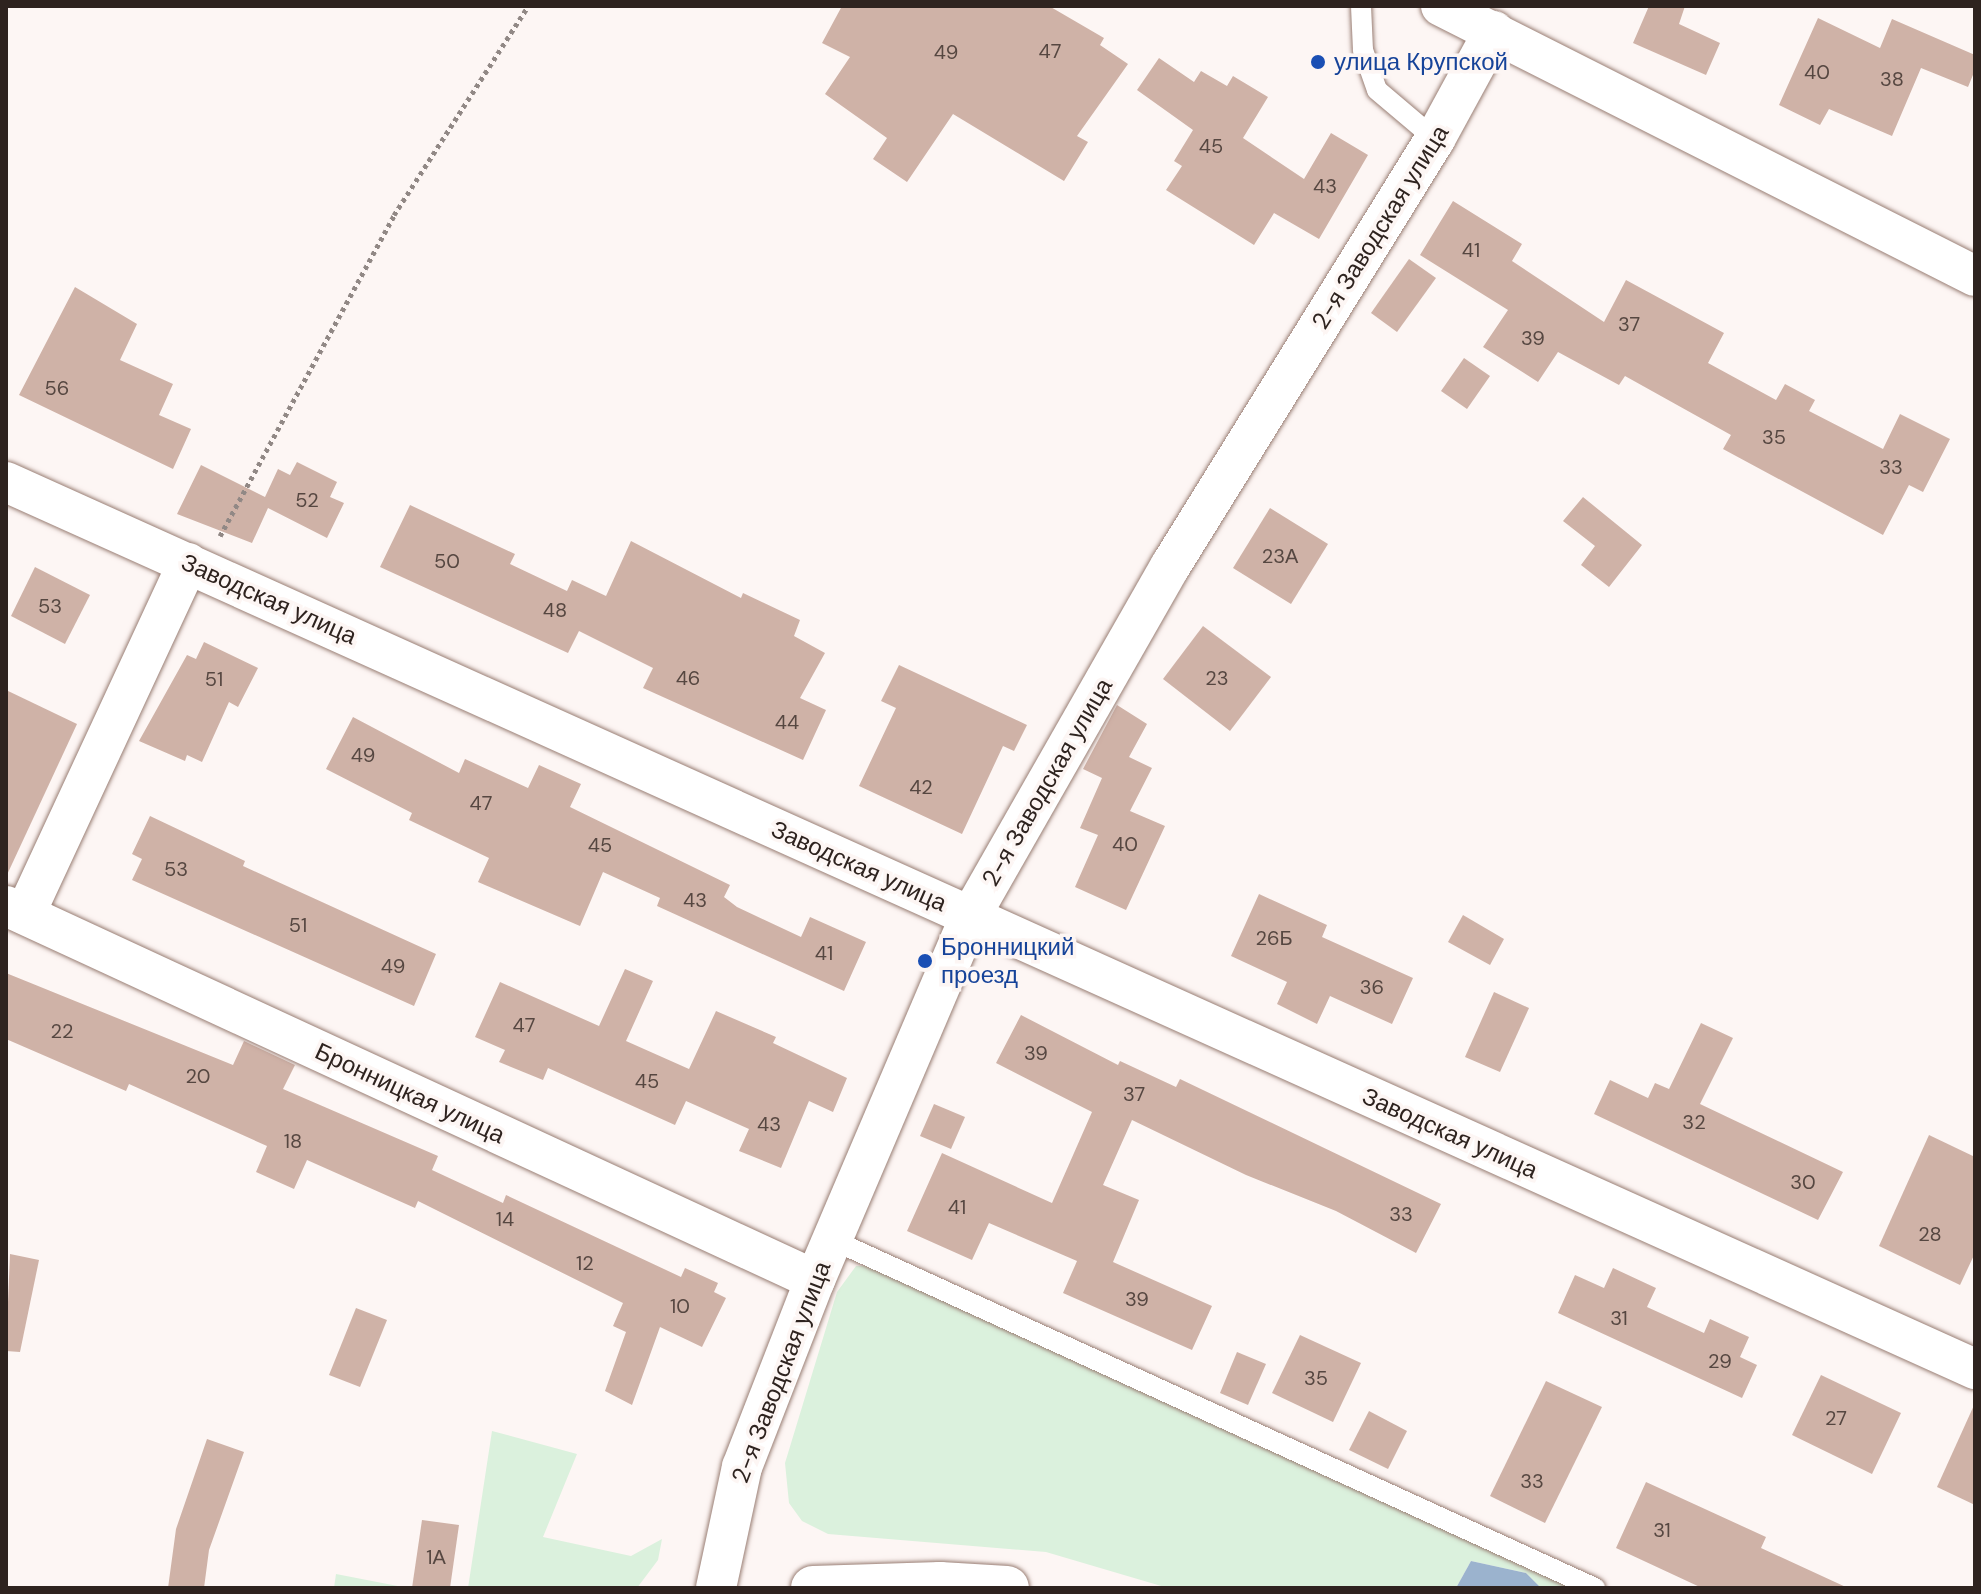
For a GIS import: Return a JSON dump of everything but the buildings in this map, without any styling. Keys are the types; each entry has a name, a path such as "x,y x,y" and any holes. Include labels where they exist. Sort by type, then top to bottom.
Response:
{"main road":[{"path":"813,1588 927,1584 1007,1588"}],"street":[{"path":"1441,6 1975,276"},
{"name":"2-я Заводская улица","path":"716,1588 742,1467 815,1280 970,917 1171,565 1435,139 1494,31"},
{"name":"Заводская улица","path":"6,482 1975,1369"},
{"path":"15,910 196,566"},
{"name":"Бронницкая улица","path":"15,910 815,1280"}],"lane":[{"path":"1361,6 1363,50 1377,90 1435,139"},
{"path":"833,1240 1595,1588"}],"path":[{"path":"196,566 386,228 528,6"}],"green space":[{"path":"856,1266 873,1266 1572,1588 1541,1588 1526,1573 1471,1561 1456,1588 1168,1588 1046,1552 828,1534 802,1521 789,1503 785,1463 837,1292"},
{"path":"492,1431 577,1454 543,1537 631,1556 662,1539 658,1560 637,1588 468,1588"},
{"path":"336,1574 408,1588 334,1588"}],"water":[{"path":"1471,1561 1526,1573 1541,1588 1456,1588"}],"place":[{"name":"улица Крупской","path":"1318,62"},
{"name":"Бронницкий проезд","path":"925,961"}]}
